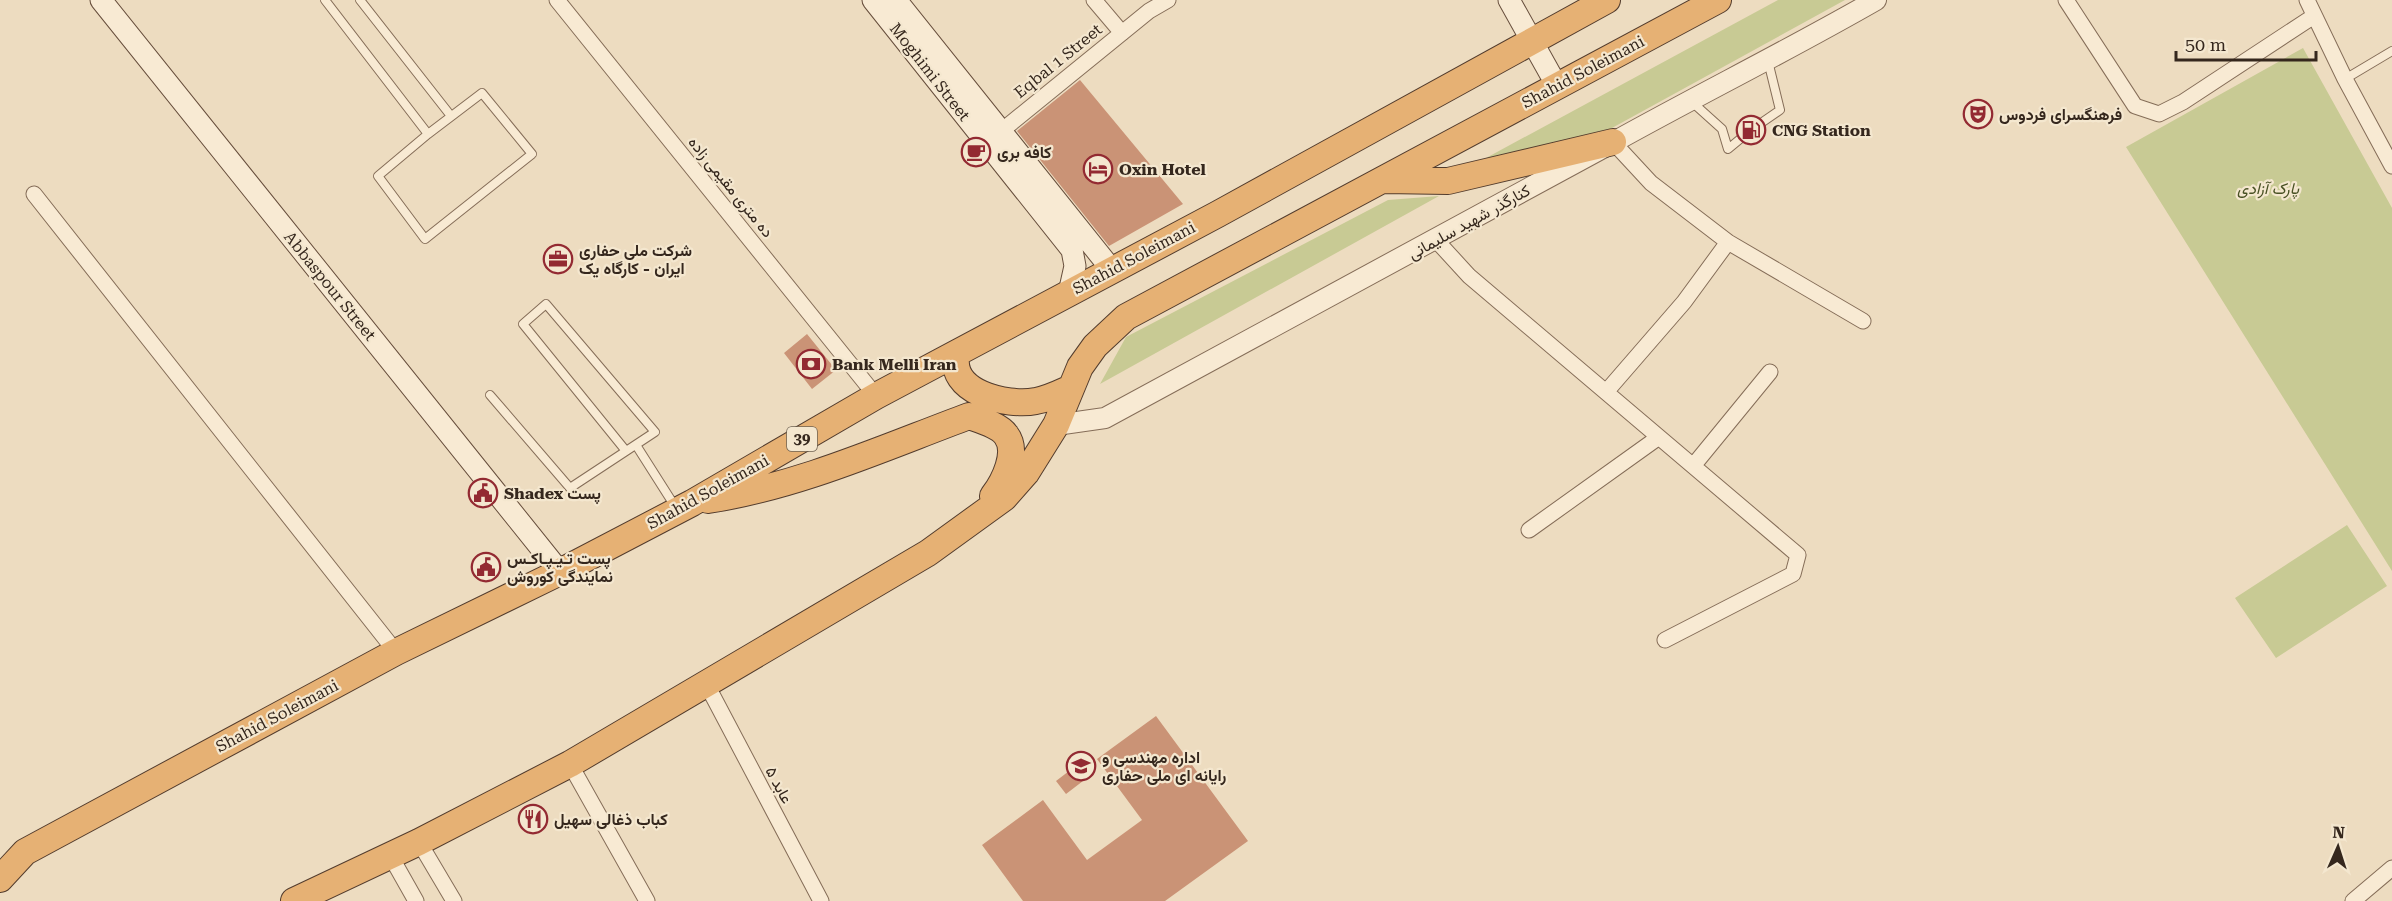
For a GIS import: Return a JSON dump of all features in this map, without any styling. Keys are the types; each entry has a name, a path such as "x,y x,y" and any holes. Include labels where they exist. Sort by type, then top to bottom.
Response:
{"highway":[{"name":"Shahid Soleimani","path":"0,879 26,852 396,652 560,572 684,506 876,396 1070,293 1607,0"},
{"name":"Shahid Soleimani","path":"294,901 419,842 570,764 706,685 795,629 859,596 928,553 1004,498 1026,473 1056,425 1080,367 1095,345 1126,317 1718,0"},
{"path":"1380,180 1448,181 1613,142"},
{"path":"957,353 954,363 962,380 987,398 1035,402 1071,388"},
{"path":"684,506 790,483 969,416 988,423 1006,435 1011,448 1010,464 998,490 975,517"}],"main road":[{"name":"Abbaspour Street","path":"101,0 560,572"},
{"name":"Moghimi Street","path":"873,0 1112,270"},
{"name":"Moghimi Street","path":"896,0 1072,250 1075,266 1070,293"},
{"path":"1509,0 1557,86"}],"street":[{"name":"ده متری مقیمی زاده","path":"557,0 876,396"},
{"path":"1094,0 1122,33"},
{"name":"Eqbal 1 Street","path":"994,137 1149,11 1168,0"},
{"name":"کنارگذر شهید سلیمانی","path":"1056,425 1105,418 1613,142 1768,61 1876,0"},
{"path":"2066,0 2135,106 2159,114 2183,102 2314,16"},
{"path":"2307,0 2345,79 2392,166"},
{"path":"1613,142 1651,183 1728,242 1863,321"},
{"path":"34,194 396,652"},
{"path":"1436,240 1469,276 1798,555 1793,574 1665,640"},
{"path":"1606,392 1684,302 1728,242"},
{"path":"1693,466 1770,372"},
{"path":"1529,530 1659,437"},
{"name":"عابد ۵","path":"706,685 820,901"},
{"path":"570,764 647,901"},
{"path":"419,842 454,901"},
{"path":"390,855 416,901"},
{"path":"2353,901 2392,868"}],"lane":[{"path":"325,0 428,134"},
{"path":"360,0 451,116"},
{"path":"2345,79 2392,51"},
{"path":"1691,101 1722,129 1728,149 1780,110 1768,61"},
{"path":"482,93 532,154 425,240 378,176 428,134 482,93"},
{"path":"490,395 570,488 655,432 546,304 523,324 626,451"},
{"path":"636,445 684,506"}],"green space":[{"path":"1778,0 1845,0 1581,145 1486,158"},
{"name":"پارک آزادی","path":"2303,48 2392,208 2392,571 2126,147"},
{"path":"1439,196 1100,384 1126,337 1388,200"},
{"path":"2347,525 2387,586 2276,658 2235,598"}],"building":[{"name":"Oxin Hotel","path":"1080,80 1183,204 1109,246 1017,131"},
{"path":"807,334 836,370 812,389 784,353"},
{"path":"1156,716 1248,841 1165,901 1023,901 982,845 1043,800 1087,860 1142,820 1097,759"},
{"path":"1073,768 1083,781 1066,794 1056,781"}],"place":[{"name":"فرهنگسرای فردوس","path":"1978,114"},
{"name":"CNG Station","path":"1751,130"},
{"name":"کافه بری","path":"976,152"},
{"name":"Oxin Hotel","path":"1098,169"},
{"name":"شرکت ملی حفاری ایران - کارگاه یک","path":"558,259"},
{"name":"Bank Melli Iran","path":"811,364"},
{"name":"Shadex پست","path":"483,493"},
{"name":"پست تـیـپـاکـس نمایندگی کوروش","path":"486,567"},
{"name":"اداره مهندسی و رایانه ای ملی حفاری","path":"1081,766"},
{"name":"کباب ذغالی سهیل","path":"533,819"}]}
